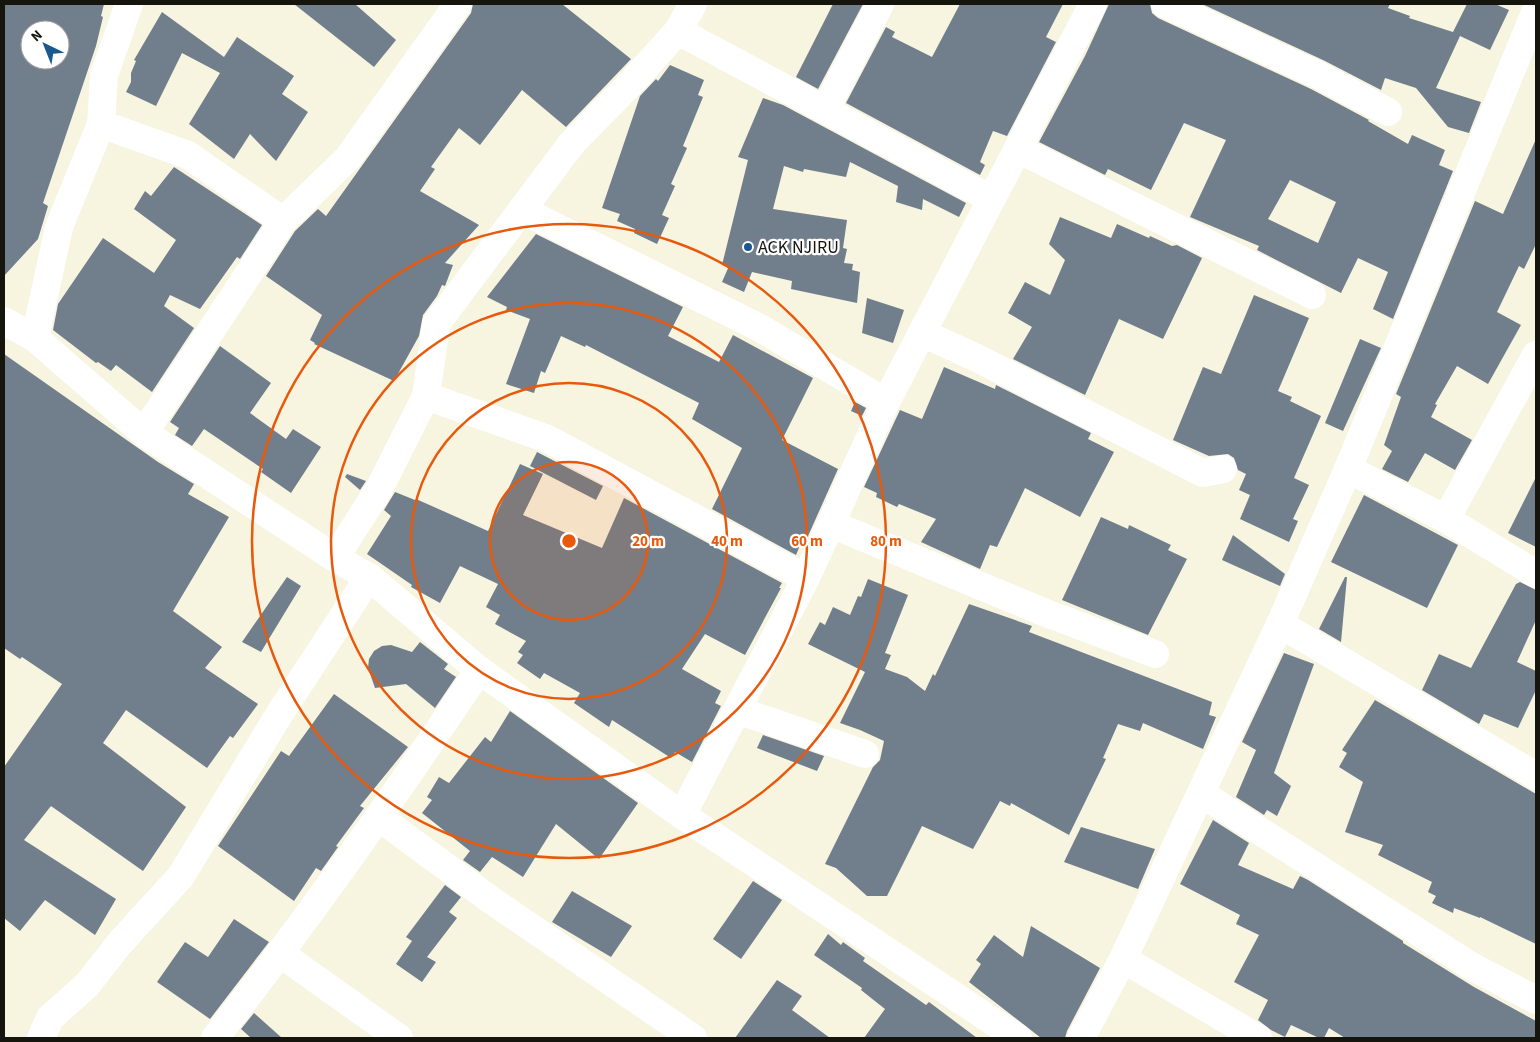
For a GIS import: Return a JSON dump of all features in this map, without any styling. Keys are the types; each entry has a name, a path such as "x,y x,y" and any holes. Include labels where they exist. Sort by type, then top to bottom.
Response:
{"street":[{"path":"35,338 59,227 101,124 104,75 129,4"},
{"path":"144,433 283,221 348,158 458,4"},
{"path":"335,558 379,489 426,396 436,324 572,143 631,83 678,31 693,4"},
{"path":"824,110 880,4"},
{"path":"682,815 806,578 886,402 1093,4"},
{"path":"1165,4 1318,75 1388,112"},
{"path":"1081,1038 1123,959 1202,794 1280,624 1348,469 1536,10"},
{"path":"678,31 991,199"},
{"path":"101,124 188,155 283,221"},
{"path":"1018,149 1312,295"},
{"path":"522,210 760,328 886,402"},
{"path":"4,322 35,338 144,433 335,558 369,577 479,670 682,815 1018,1038"},
{"path":"922,333 977,358 1203,473 1224,469"},
{"path":"1446,520 1536,355"},
{"path":"426,396 548,439 806,578"},
{"path":"1348,469 1446,520 1536,574"},
{"path":"831,524 1046,613 1156,654"},
{"path":"41,1038 50,1018 87,985 119,944 181,876 280,713 369,577"},
{"path":"1280,624 1536,776"},
{"path":"215,1038 281,954 380,818 479,670"},
{"path":"737,710 865,754"},
{"path":"1202,794 1471,966 1536,1000"},
{"path":"380,818 492,900 693,1038"},
{"path":"281,954 399,1038"},
{"path":"1123,959 1258,1038"}],"building":[{"path":"4,4 104,4 96,46 43,203 48,206 38,239 4,276"},
{"path":"294,4 355,4 396,40 374,67"},
{"path":"473,4 562,4 631,59 566,127 522,90 480,145 459,128 431,167 435,169 420,191 479,225 445,263 453,265 445,286 442,285 437,296 423,315 419,336 394,381 314,344 310,340 322,315 266,276 295,231 318,209 326,216 471,13"},
{"path":"833,4 863,4 818,89 796,77"},
{"path":"960,4 1063,4 1046,37 1056,42 1007,136 993,131 980,162 985,165 980,175 846,103 886,27 895,32 892,37 932,57"},
{"path":"1109,4 1150,4 1152,13 1158,18 1311,89 1369,120 1408,144 1412,135 1445,150 1439,165 1453,171 1393,319 1373,309 1388,272 1358,258 1341,293 1257,250 1259,246 1190,217 1226,140 1184,123 1151,190 1108,169 1105,175 1039,142 1085,56","holes":["1290,180 1336,202 1318,243 1268,219"]},
{"path":"1202,4 1390,4 1388,8 1410,16 1409,18 1453,32 1467,4 1495,4 1509,10 1490,50 1460,36 1436,88 1481,102 1469,133 1448,127 1416,88 1385,78 1381,90 1325,61"},
{"path":"162,12 224,57 237,37 294,76 282,94 308,112 276,161 250,134 234,159 189,124 220,73 182,53 156,106 126,92 131,82 131,73 136,61 134,60"},
{"path":"670,65 704,80 698,95 703,97 683,146 687,148 671,184 675,186 662,215 669,218 657,244 634,233 635,229 617,221 620,214 602,208 640,96 656,79 658,81"},
{"path":"763,98 783,105 966,203 959,217 923,199 922,210 896,202 898,186 850,162 846,177 804,169 803,172 784,166 773,209 847,220 843,248 847,249 844,263 853,264 852,270 860,272 857,303 791,289 792,281 752,272 744,292 722,282 729,266 722,265 748,160 738,157"},
{"path":"1536,139 1536,244 1524,269 1519,266 1497,312 1521,325 1488,384 1457,366 1435,404 1437,405 1431,417 1472,440 1455,470 1425,453 1408,482 1382,469 1392,451 1384,445 1401,397 1396,394 1475,201 1503,214"},
{"path":"174,167 262,225 240,259 237,257 200,309 170,295 164,306 194,328 152,392 116,365 111,371 98,362 96,363 53,330 58,304 103,238 154,273 176,240 134,209 145,191 151,196"},
{"path":"1060,217 1111,238 1117,224 1149,238 1150,236 1172,246 1177,245 1202,258 1163,339 1119,319 1085,395 1013,359 1032,327 1008,313 1025,282 1050,295 1065,260 1049,244"},
{"path":"536,234 683,307 668,336 719,362 733,335 813,378 782,440 838,469 804,545 801,543 796,555 712,509 742,448 692,419 699,403 586,345 585,347 561,336 545,373 541,371 534,393 506,384 530,319 506,310 507,307 487,297"},
{"path":"1254,295 1309,318 1278,391 1292,397 1290,401 1321,416 1294,478 1309,485 1293,519 1298,521 1289,542 1240,519 1250,495 1239,490 1246,474 1238,470 1234,458 1228,454 1209,456 1173,440 1203,367 1221,374"},
{"path":"867,298 904,310 893,343 862,333"},
{"path":"1360,339 1381,348 1343,431 1325,423"},
{"path":"220,346 271,383 250,413 286,439 293,429 321,447 291,493 261,472 263,469 204,429 192,446 175,435 179,428 170,422"},
{"path":"4,354 158,462 194,484 188,494 229,517 173,611 222,647 205,668 258,704 233,738 230,736 207,768 126,710 103,743 186,807 143,871 51,806 24,840 116,899 95,935 45,900 20,931 4,918 4,767 62,684 22,657 20,659 4,648"},
{"path":"944,367 995,389 996,385 1091,433 1088,439 1114,452 1080,517 1025,488 997,547 990,545 980,569 921,542 936,519 899,504 897,507 876,497 877,493 864,487 900,410 922,419"},
{"path":"855,402 866,408 862,416 851,411"},
{"path":"537,452 603,486 596,500 530,466"},
{"path":"520,464 543,474 523,515 602,548 624,498 782,583 745,655 705,634 682,669 721,691 715,703 721,706 692,762 675,752 671,758 612,720 609,727 574,703 580,693 544,673 540,679 517,663 523,655 518,652 526,641 495,624 500,615 486,607 498,584 460,566 440,603 411,587 412,585 367,554 391,516 384,510 395,492 416,499 488,531"},
{"path":"347,474 366,481 360,490 345,477"},
{"path":"1536,477 1536,547 1508,533"},
{"path":"1364,495 1458,545 1427,608 1331,562"},
{"path":"1101,517 1128,529 1129,525 1171,545 1168,550 1187,559 1148,635 1062,600"},
{"path":"1233,535 1285,574 1280,586 1222,560"},
{"path":"287,577 301,586 261,652 242,642"},
{"path":"1345,577 1347,577 1341,642 1319,629"},
{"path":"868,579 908,595 885,653 891,655 885,669 907,677 925,691 933,674 935,676 969,604 1032,626 1029,632 1212,702 1209,715 1216,717 1203,749 1143,723 1140,731 1118,724 1103,758 1106,759 1069,835 1011,803 1010,806 1000,801 973,849 922,826 887,896 867,896 836,868 825,864 873,767 880,760 884,741 840,723 865,672 808,644 820,622 825,625 833,607 850,615 858,596 861,597"},
{"path":"1520,582 1536,590 1536,620 1517,662 1536,671 1536,690 1518,728 1484,714 1479,724 1422,690 1439,654 1471,668 1516,584"},
{"path":"420,642 448,664 444,669 456,677 435,708 406,684 375,688 368,668 369,659 374,651 382,646 391,645 412,652"},
{"path":"1284,653 1314,664 1274,773 1291,786 1277,816 1267,810 1264,815 1236,797 1256,750 1242,742"},
{"path":"334,694 408,747 360,806 364,808 336,846 338,847 321,871 316,868 294,901 218,846 281,751 289,756"},
{"path":"1375,700 1536,794 1536,944 1480,917 1454,908 1453,913 1432,903 1436,896 1428,892 1432,882 1378,855 1383,845 1345,832 1363,782 1339,767 1347,753 1342,750"},
{"path":"510,711 638,803 599,859 556,824 523,877 492,857 480,872 463,860 470,851 422,813 432,800 427,797 439,777 449,783 485,737 491,742"},
{"path":"763,735 824,756 817,771 757,748"},
{"path":"1213,820 1249,843 1238,865 1293,889 1300,876 1308,880 1474,987 1536,1021 1536,1038 1345,1038 1329,1028 1324,1038 1319,1038 1291,1025 1285,1037 1271,1030 1258,1020 1268,1000 1234,982 1259,935 1236,924 1240,915 1180,884"},
{"path":"1081,827 1155,849 1138,889 1064,862"},
{"path":"753,881 782,900 741,959 713,939"},
{"path":"445,885 461,897 449,912 457,918 427,957 436,962 422,982 396,964 412,941 406,937"},
{"path":"572,891 632,926 611,957 552,922"},
{"path":"234,919 269,942 210,1019 157,982 185,942 208,957"},
{"path":"1031,926 1100,968 1065,1038 1041,1038 969,982 981,964 976,960 994,935 1023,957"},
{"path":"828,934 841,945 843,942 865,958 863,961 926,1005 929,1002 977,1038 864,1038 885,1009 861,990 862,988 814,955"},
{"path":"777,980 802,996 792,1010 830,1038 735,1038"},
{"path":"254,1013 282,1038 251,1038 241,1029"}],"place":[{"name":"ACK NJIRU","path":"748,247"}]}
